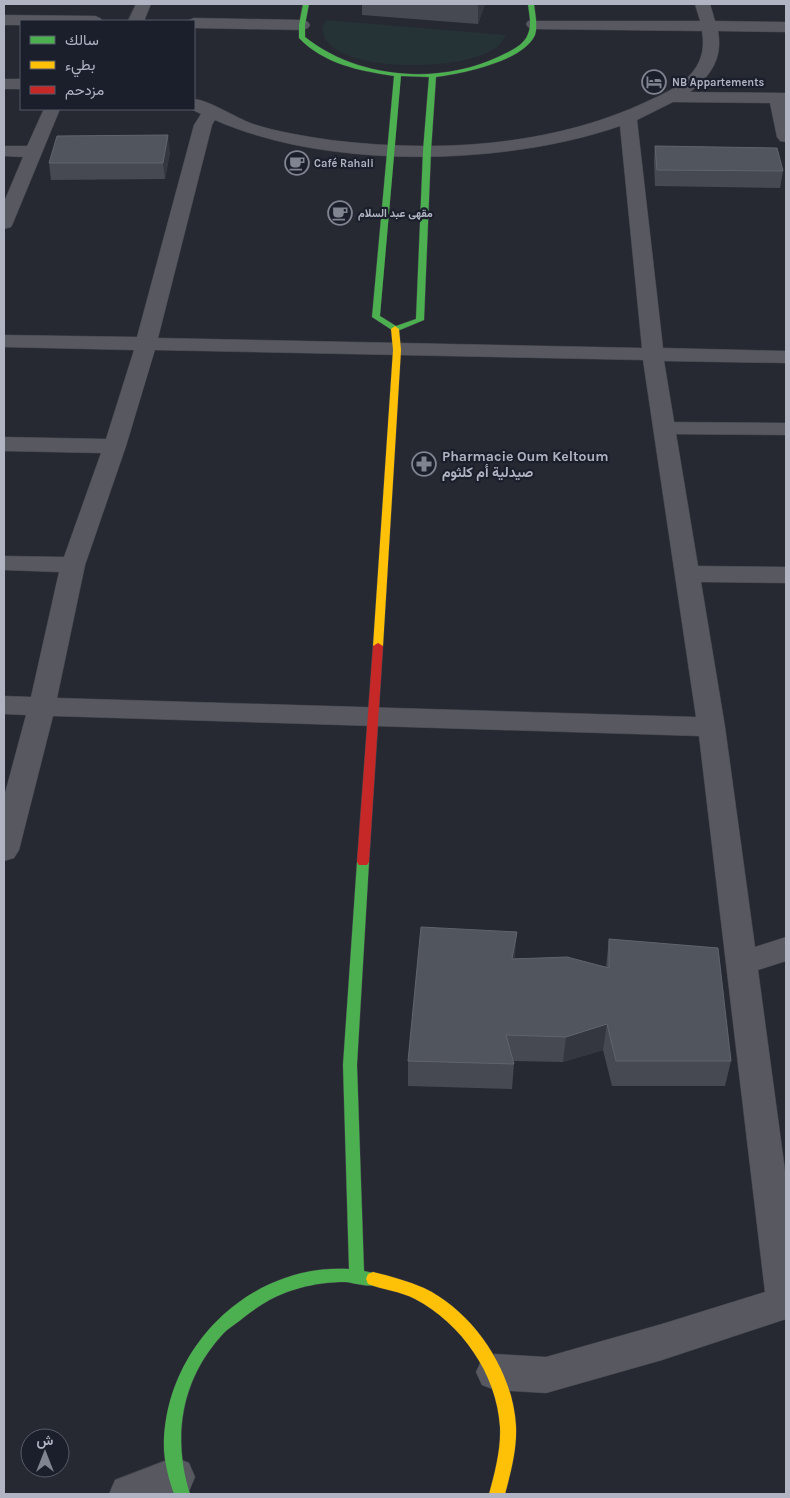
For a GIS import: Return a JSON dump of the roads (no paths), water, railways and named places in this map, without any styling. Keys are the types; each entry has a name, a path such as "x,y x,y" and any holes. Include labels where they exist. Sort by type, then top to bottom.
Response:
{"street":[{"path":"136,20 144,4"},
{"path":"306,4 302,25 302,38 324,56 356,67 398,74 433,74 472,69 506,56 529,40 534,24 531,4"},
{"path":"4,850 42,706 73,565 115,446 146,344 203,125 202,108 264,132 336,146 390,151 494,148 574,136 628,118 670,97 693,81 708,62 712,46 703,4"},
{"path":"4,20 20,20"},
{"path":"195,23 302,25"},
{"path":"534,24 786,27"},
{"path":"395,329 376,317 398,74"},
{"path":"395,329 420,320 427,151 433,74"},
{"path":"4,84 20,84"},
{"path":"670,97 781,98 786,137"},
{"path":"4,223 52,110"},
{"path":"495,1372 546,1375 662,1342 786,1302 740,964 711,726 653,355 628,118"},
{"path":"4,152 35,152"},
{"path":"357,1275 350,1066 397,350 395,329"},
{"path":"4,341 786,358"},
{"path":"4,444 115,446"},
{"path":"4,564 73,565"},
{"path":"686,574 786,575"},
{"path":"4,705 711,726"},
{"path":"740,964 786,949"},
{"path":"129,1494 179,1486 172,1424 187,1373 217,1330 257,1298 306,1279 357,1275 400,1285 439,1304 472,1334 495,1372 507,1419 505,1467 497,1494"}],"lane":[{"path":"664,428 786,429"}],"place":[{"name":"NB Appartements","path":"654,82"},
{"name":"Café Rahali","path":"297,163"},
{"name":"مقهى عبد السلام","path":"340,213"},
{"name":"Pharmacie Oum Keltoum صيدلية أم كلثوم","path":"424,464"}]}
